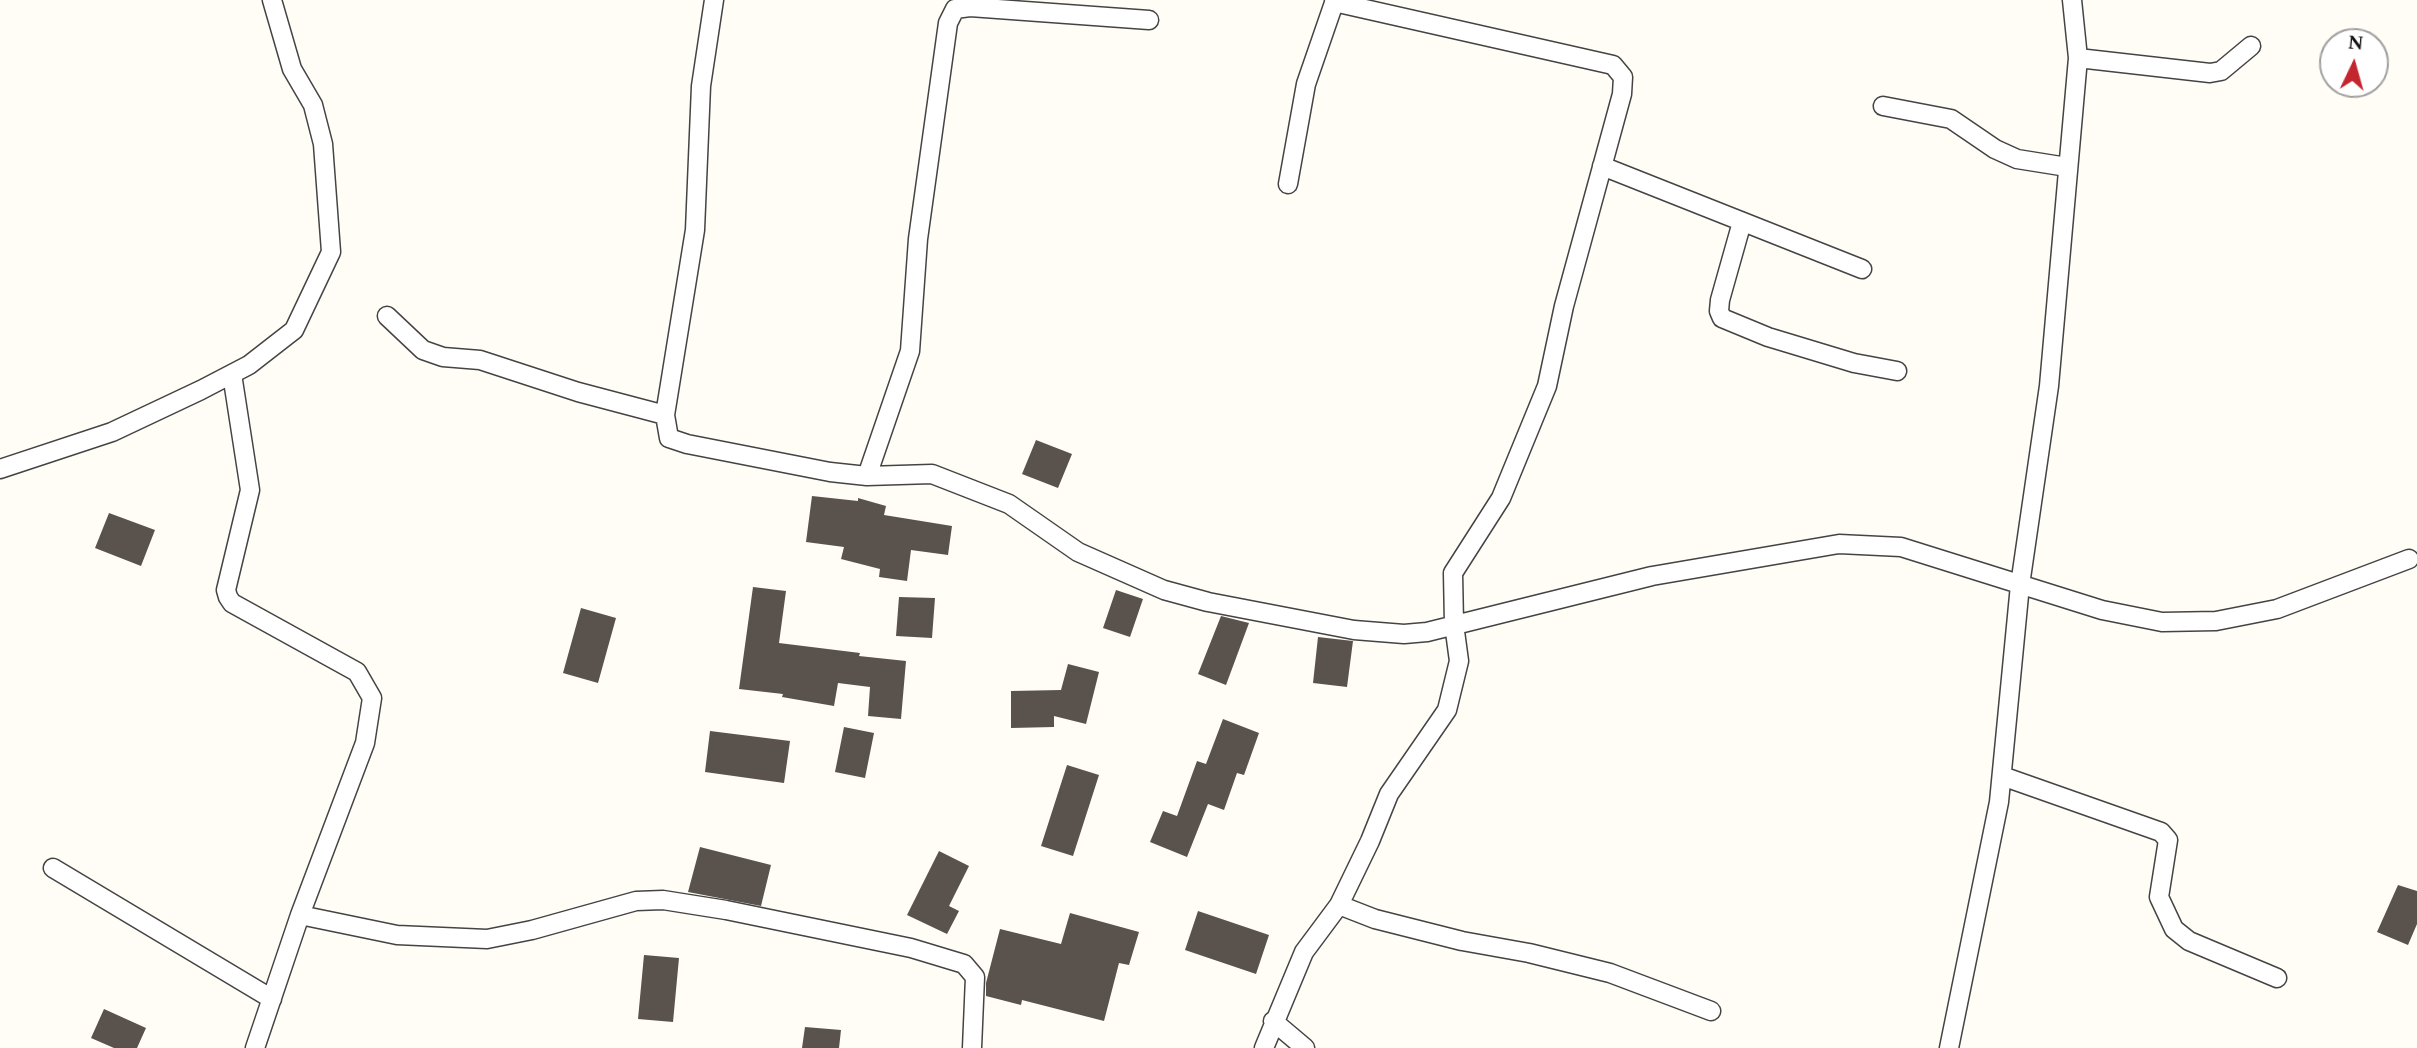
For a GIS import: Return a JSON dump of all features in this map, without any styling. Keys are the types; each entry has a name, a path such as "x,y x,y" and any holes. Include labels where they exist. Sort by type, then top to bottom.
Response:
{"street":[{"path":"0,469 112,432 249,365 294,330 331,252 323,145 313,105 292,69 272,0"},
{"path":"715,0 701,86 695,230 665,415 669,438 687,444 830,472 867,476 932,474 1009,504 1079,552 1164,590 1208,602 1354,630 1404,635 1427,632 1652,576 1839,544 1901,547 2102,610 2162,622 2216,621 2277,609 2409,559"},
{"path":"1949,1048 2002,776 2020,585 2049,386 2078,58 2072,0"},
{"path":"1264,1048 1304,952 1339,905 1390,794 1447,710 1459,661 1454,624 1453,573 1501,498 1547,386 1564,306 1622,94 1623,77 1613,65 1335,1 1306,83 1288,184"},
{"path":"867,476 910,351 918,239 948,23 955,9 1149,20"},
{"path":"2078,58 2210,73 2221,71 2251,46"},
{"path":"1883,106 1951,119 1995,149 2017,159 2067,167"},
{"path":"1602,166 1862,269"},
{"path":"1742,222 1720,300 1719,311 1722,318 1749,330 1830,356 1897,371"},
{"path":"387,316 423,350 443,357 480,360 578,392 665,415"},
{"path":"232,374 250,490 226,590 228,597 232,603 357,672 372,698 365,743 300,915 255,1048"},
{"path":"2002,776 2161,832 2168,840 2159,897 2174,929 2189,942 2277,978"},
{"path":"53,868 272,999"},
{"path":"300,915 397,934 487,939 532,930 636,901 663,900 726,911 911,948 964,964 975,977 972,1048"},
{"path":"1339,905 1375,919 1449,938 1529,953 1610,973 1712,1011"},
{"path":"1273,1021 1304,1048"}],"building":[{"path":"1036,440 1072,454 1058,488 1022,474"},
{"path":"812,496 858,501 858,498 886,506 884,515 952,526 948,555 911,550 907,581 879,577 880,569 841,559 844,547 806,542"},
{"path":"109,513 155,530 141,566 95,548"},
{"path":"753,587 786,591 779,643 906,661 901,719 868,716 870,687 838,683 834,706 782,697 783,694 739,689"},
{"path":"1116,590 1143,599 1130,637 1103,628"},
{"path":"899,597 935,598 932,638 896,636"},
{"path":"581,608 616,618 598,683 563,673"},
{"path":"1221,616 1249,623 1226,685 1198,674"},
{"path":"1318,637 1353,641 1347,687 1313,683"},
{"path":"1068,664 1099,672 1086,724 1054,716 1054,727 1011,728 1011,691 1061,690"},
{"path":"1223,719 1259,733 1244,775 1237,773 1224,810 1208,804 1187,857 1150,842 1163,811 1177,816 1197,761 1206,764"},
{"path":"844,727 874,733 865,778 835,772"},
{"path":"710,731 790,741 784,783 705,772"},
{"path":"1067,765 1099,775 1073,856 1041,846"},
{"path":"700,847 771,865 761,906 688,892"},
{"path":"939,851 969,866 949,906 959,911 947,934 907,915"},
{"path":"2398,885 2417,891 2417,924 2408,945 2377,932"},
{"path":"1198,911 1269,935 1256,974 1185,950"},
{"path":"1070,913 1139,932 1129,965 1119,963 1104,1021 1022,1000 1021,1005 986,996 986,983 1000,929 1061,944"},
{"path":"644,955 679,958 673,1022 638,1019"},
{"path":"104,1009 146,1028 137,1048 114,1048 91,1038"},
{"path":"805,1027 841,1030 839,1048 802,1048"}]}
